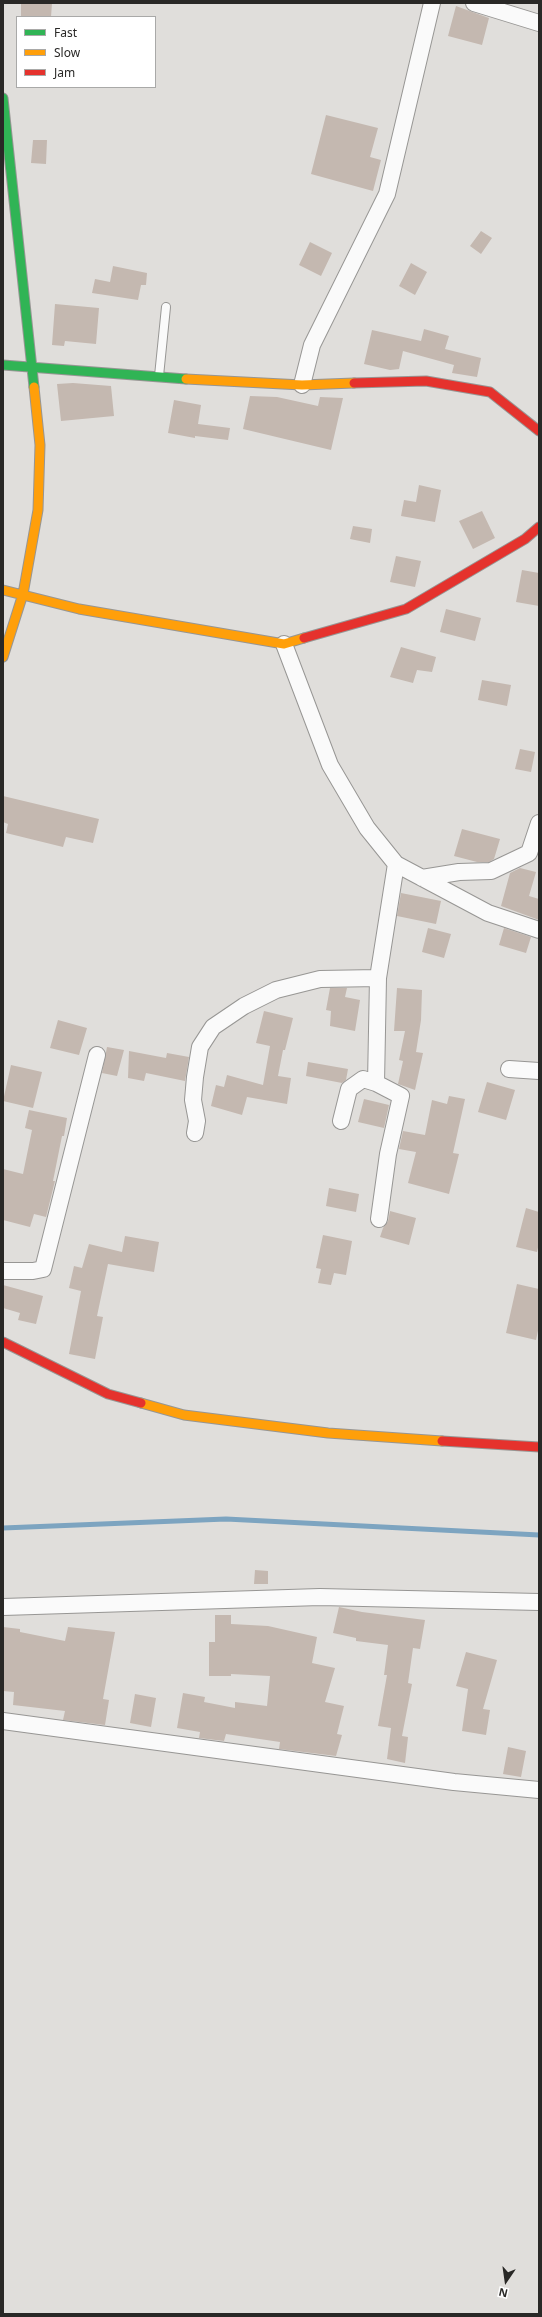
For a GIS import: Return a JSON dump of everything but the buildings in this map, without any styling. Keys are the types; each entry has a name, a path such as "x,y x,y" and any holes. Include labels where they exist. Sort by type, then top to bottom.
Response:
{"street":[{"path":"302,385 312,344 386,194 432,3"},
{"path":"474,3 539,23"},
{"path":"3,98 5,138 33,365 40,445 38,510 23,594 3,658"},
{"path":"3,364 302,385 426,381 490,392 539,431"},
{"path":"3,590 79,609 284,644 406,609 525,539 539,526"},
{"path":"284,644 330,765 367,828 396,864 488,913 539,930"},
{"path":"422,878 459,872 491,871 529,853 539,823"},
{"path":"376,1083 378,978 396,864"},
{"path":"195,1133 197,1121 193,1100 200,1047 213,1027 244,1006 276,990 320,979 378,978"},
{"path":"3,1271 33,1271 43,1269 97,1055"},
{"path":"509,1069 539,1071"},
{"path":"341,1121 349,1089 363,1079 376,1083 401,1096 388,1154 379,1219"},
{"path":"3,1342 108,1394 184,1415 328,1433 539,1447"},
{"path":"3,1607 320,1597 539,1602"},
{"path":"3,1721 454,1782 539,1790"}],"lane":[{"path":"160,376 166,307"}],"waterway":[{"path":"3,1528 226,1519 539,1535"}],"traffic: fast":[{"path":"3,98 34,387"},
{"path":"3,365 186,379"}],"traffic: slow":[{"path":"186,379 302,385 354,383"},
{"path":"3,657 23,594 38,510 40,445 34,387"},
{"path":"3,590 79,609 284,644 304,638"},
{"path":"141,1403 184,1415 328,1433 442,1441"}],"traffic: jam":[{"path":"354,383 426,381 490,392 539,431"},
{"path":"304,638 406,609 525,539 539,527"},
{"path":"3,1342 108,1394 141,1403"},
{"path":"442,1441 539,1447"}]}
